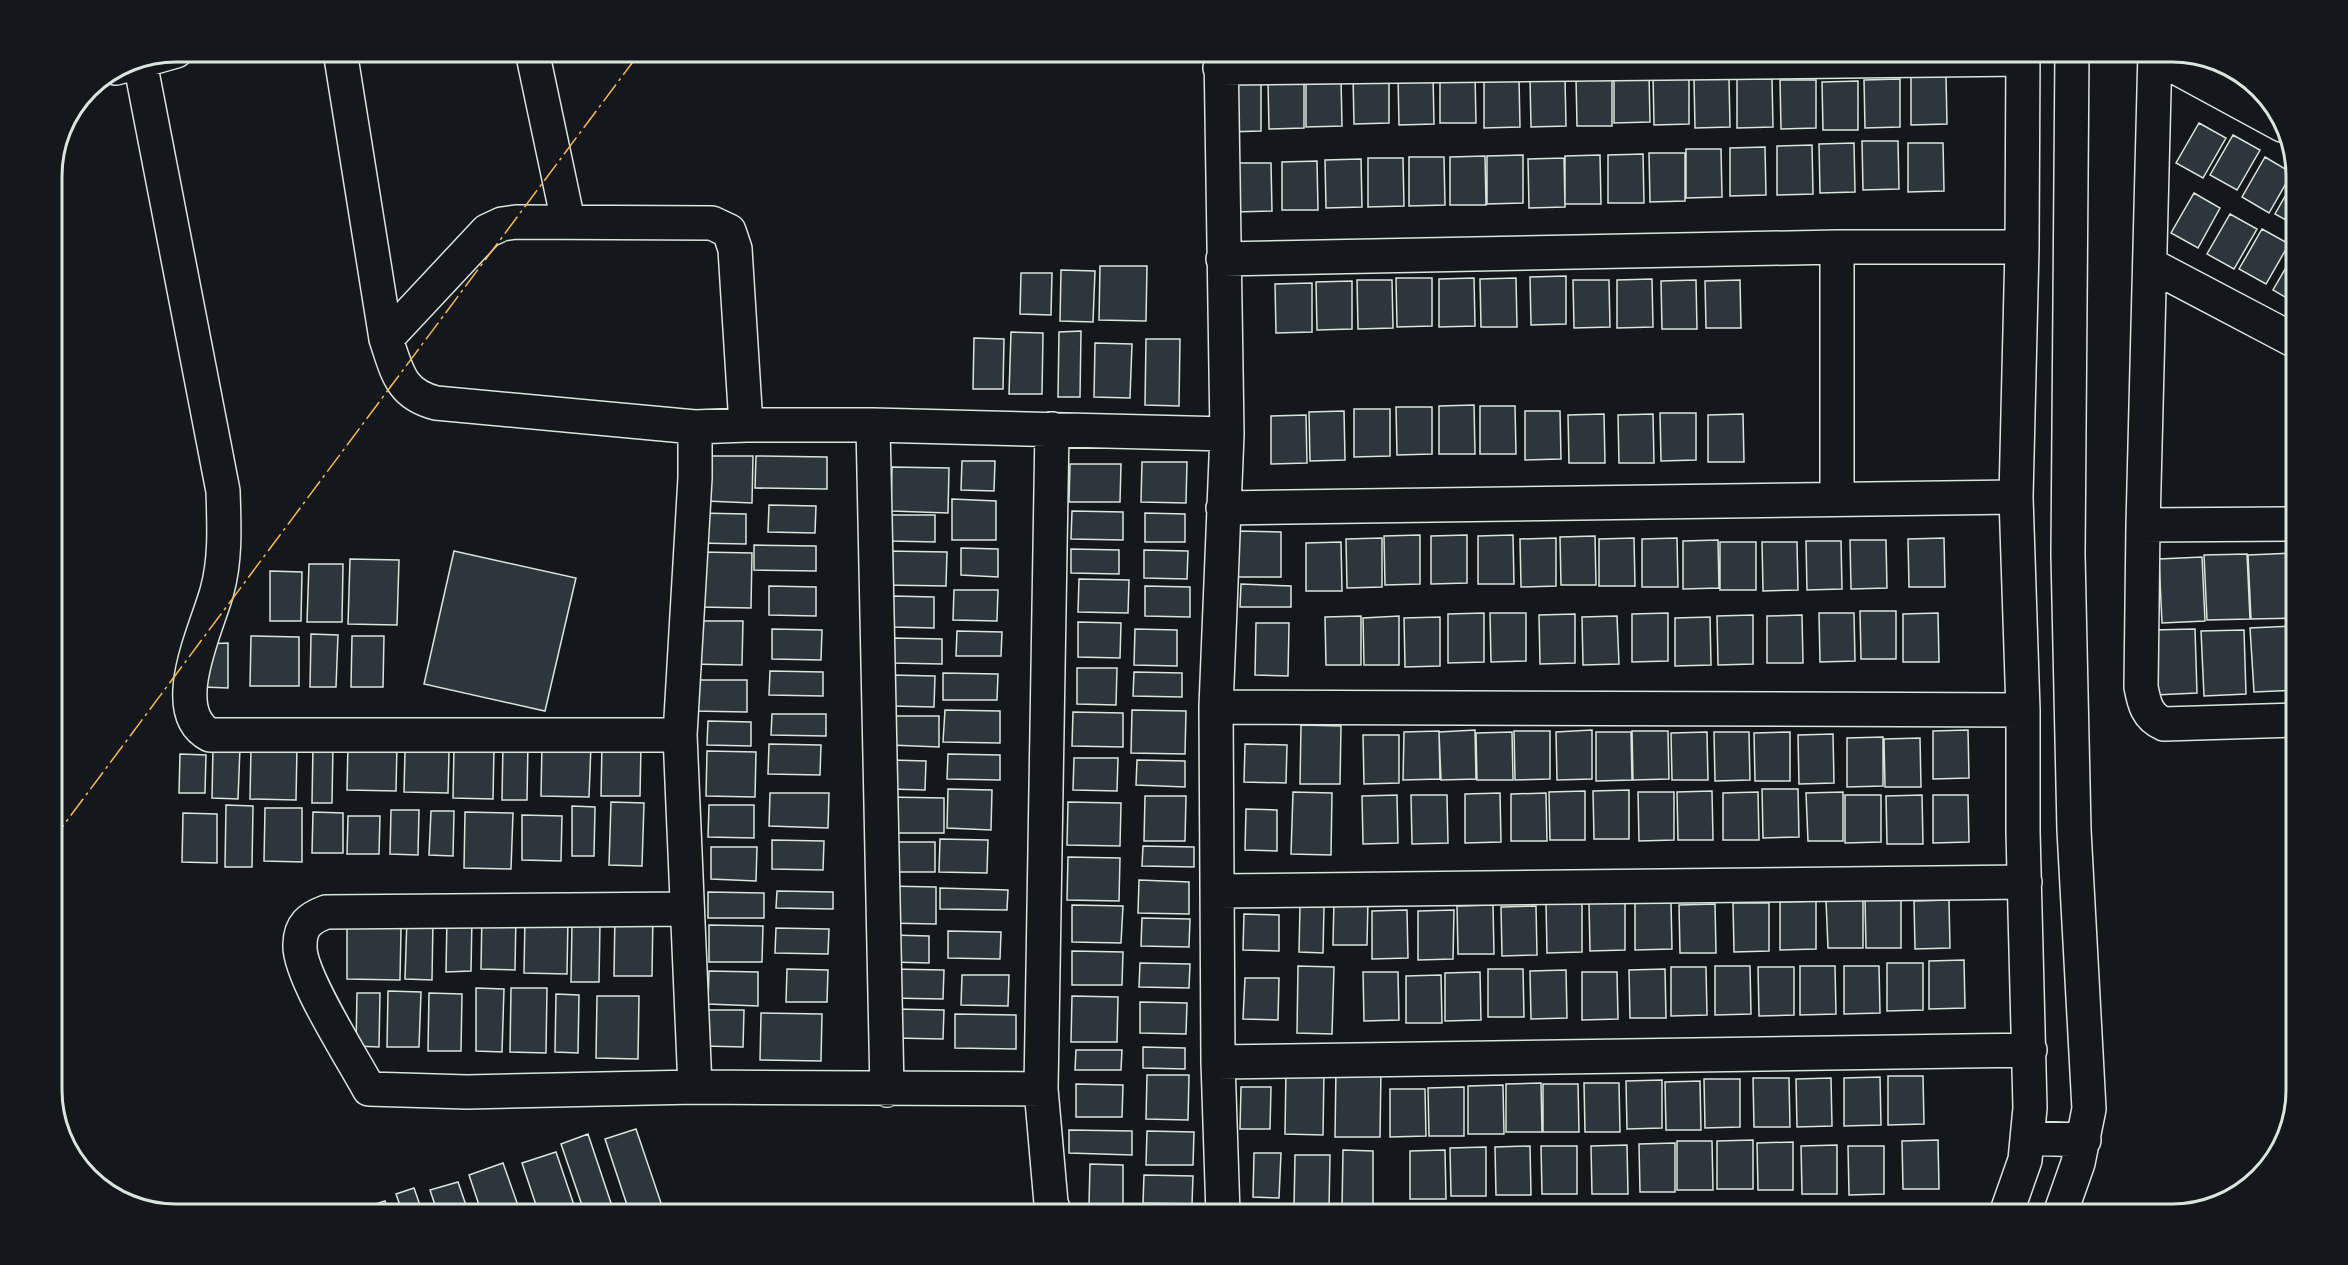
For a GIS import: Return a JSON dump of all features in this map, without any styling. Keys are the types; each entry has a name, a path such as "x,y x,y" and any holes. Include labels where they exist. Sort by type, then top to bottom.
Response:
{"street":[{"path":"342,62 386,339 403,385 421,399 436,403 695,427 873,425 1227,434"},
{"path":"534,62 568,221"},
{"path":"1221,62 1227,434 1216,707 1218,1062 1223,1204"},
{"path":"2010,1204 2025,1160 2028,1138 2030,1050 2016,497 2022,247 2023,62"},
{"path":"2064,1204 2084,1140 2088,1109 2074,830 2068,555 2072,62"},
{"path":"2155,62 2141,687 2146,709 2156,721 2164,724 2286,720"},
{"path":"2169,62 2271,119"},
{"path":"129,71 223,490 223,551 218,590 195,660 190,694 192,715 200,729 210,735 680,735"},
{"path":"386,339 487,231 502,224 568,221 712,223 729,231 735,249 746,425"},
{"path":"1223,259 1837,247 2022,247"},
{"path":"1837,247 1837,498"},
{"path":"2151,265 2286,336"},
{"path":"2019,350 2070,350"},
{"path":"2018,402 2069,402"},
{"path":"873,425 887,1089"},
{"path":"695,427 695,478 680,735 696,1087"},
{"path":"1051,1204 1041,1089 1052,429"},
{"path":"1223,508 2016,497"},
{"path":"2143,525 2286,524"},
{"path":"1216,707 2023,710"},
{"path":"1217,891 2025,882"},
{"path":"687,909 326,912 310,918 299,945 304,971 369,1089 467,1092 696,1087 1041,1089"},
{"path":"1218,1062 2030,1050"},
{"path":"2028,1138 2084,1140"}],"building":[{"path":"1475,74 1476,123 1440,123 1440,75"},
{"path":"1649,74 1650,122 1614,123 1614,75"},
{"path":"1389,75 1389,123 1354,124 1353,76"},
{"path":"1433,75 1434,124 1399,125 1398,76"},
{"path":"1689,75 1689,124 1654,125 1653,76"},
{"path":"1911,76 1946,76 1947,124 1911,125"},
{"path":"1612,77 1612,126 1577,126 1576,78"},
{"path":"1341,78 1342,126 1306,127 1306,79"},
{"path":"1565,78 1566,126 1531,127 1530,79"},
{"path":"1729,78 1730,127 1695,128 1694,79"},
{"path":"1484,79 1519,79 1520,127 1484,128"},
{"path":"1737,79 1772,79 1773,127 1737,128"},
{"path":"1900,79 1900,127 1865,128 1864,80"},
{"path":"1780,80 1816,80 1816,128 1781,129"},
{"path":"1268,81 1304,81 1304,128 1269,129"},
{"path":"1858,81 1858,130 1823,130 1822,82"},
{"path":"1261,83 1261,131 1226,132 1225,84"},
{"path":"2199,123 2226,138 2203,178 2176,163"},
{"path":"2233,135 2260,150 2237,190 2210,175"},
{"path":"1862,141 1898,141 1899,189 1863,190"},
{"path":"1854,143 1855,192 1820,193 1819,144"},
{"path":"1908,143 1943,143 1944,191 1908,192"},
{"path":"1812,145 1813,194 1777,195 1777,146"},
{"path":"1765,147 1766,195 1730,196 1730,148"},
{"path":"1686,149 1721,149 1722,197 1686,198"},
{"path":"1649,153 1685,153 1685,201 1650,202"},
{"path":"1643,154 1644,203 1608,203 1608,155"},
{"path":"1523,155 1523,203 1487,204 1487,156"},
{"path":"1600,155 1601,204 1565,204 1565,156"},
{"path":"1485,156 1486,205 1450,205 1450,157"},
{"path":"1409,157 1444,157 1445,205 1409,206"},
{"path":"2265,157 2286,169 2286,183 2269,213 2242,197"},
{"path":"1368,158 1403,158 1404,206 1368,207"},
{"path":"1564,158 1565,207 1529,208 1528,159"},
{"path":"1361,159 1362,207 1326,208 1325,160"},
{"path":"1317,161 1318,210 1282,210 1282,162"},
{"path":"1235,163 1271,163 1272,211 1236,212"},
{"path":"2194,193 2220,208 2198,248 2171,233"},
{"path":"2286,194 2286,220 2275,214"},
{"path":"2230,214 2257,229 2234,269 2207,254"},
{"path":"2262,229 2286,242 2286,249 2266,284 2239,269"},
{"path":"1100,266 1147,266 1146,321 1099,320"},
{"path":"2286,267 2286,298 2273,290"},
{"path":"1061,270 1095,271 1093,322 1060,321"},
{"path":"1021,273 1052,273 1051,315 1020,314"},
{"path":"1566,276 1566,324 1531,325 1530,277"},
{"path":"1396,278 1432,278 1432,326 1397,327"},
{"path":"1474,278 1475,326 1439,327 1439,279"},
{"path":"1516,278 1517,327 1481,327 1480,279"},
{"path":"1652,279 1653,327 1617,328 1617,280"},
{"path":"1357,280 1392,280 1393,328 1358,329"},
{"path":"1573,280 1609,280 1610,327 1574,328"},
{"path":"1696,280 1697,329 1662,329 1661,281"},
{"path":"1740,280 1741,328 1706,328 1705,281"},
{"path":"1352,281 1352,329 1317,330 1316,282"},
{"path":"1312,283 1312,332 1276,333 1275,284"},
{"path":"1081,331 1080,397 1058,397 1059,332"},
{"path":"1011,332 1043,333 1042,394 1009,394"},
{"path":"974,338 1004,339 1003,389 973,389"},
{"path":"1146,339 1180,339 1179,406 1145,405"},
{"path":"1095,343 1132,344 1130,398 1094,397"},
{"path":"1474,405 1475,454 1439,454 1439,406"},
{"path":"1480,406 1515,406 1516,454 1480,454"},
{"path":"1396,407 1432,407 1432,454 1397,455"},
{"path":"1354,409 1390,409 1390,456 1354,457"},
{"path":"1344,411 1345,460 1310,461 1309,412"},
{"path":"1525,411 1560,411 1561,459 1525,460"},
{"path":"1660,413 1696,413 1696,460 1661,461"},
{"path":"1604,414 1605,463 1569,463 1568,415"},
{"path":"1653,414 1654,463 1619,463 1618,415"},
{"path":"1743,414 1744,462 1708,462 1708,415"},
{"path":"1306,415 1307,463 1271,464 1271,416"},
{"path":"708,456 753,456 752,503 706,501"},
{"path":"756,456 827,457 827,489 755,488"},
{"path":"962,461 995,461 994,491 961,490"},
{"path":"1142,462 1187,462 1186,503 1141,502"},
{"path":"1070,464 1121,464 1120,502 1069,502"},
{"path":"892,467 949,468 948,513 891,511"},
{"path":"952,499 996,501 996,540 952,540"},
{"path":"769,505 816,506 815,533 768,532"},
{"path":"1072,511 1123,512 1123,540 1071,539"},
{"path":"698,513 746,514 746,544 698,543"},
{"path":"1145,513 1185,514 1185,542 1145,542"},
{"path":"890,515 935,515 935,542 890,541"},
{"path":"1237,531 1281,532 1281,577 1236,577"},
{"path":"1420,535 1420,584 1385,585 1384,536"},
{"path":"1467,535 1467,583 1431,584 1431,536"},
{"path":"1513,535 1514,584 1478,584 1478,536"},
{"path":"1595,536 1596,585 1561,585 1560,537"},
{"path":"1382,538 1382,587 1347,588 1346,539"},
{"path":"1556,538 1556,586 1521,587 1520,539"},
{"path":"1634,538 1635,586 1599,586 1599,539"},
{"path":"1677,538 1678,587 1642,587 1642,539"},
{"path":"1944,538 1945,587 1909,587 1908,539"},
{"path":"1718,540 1719,588 1683,589 1683,541"},
{"path":"1850,540 1886,540 1887,588 1851,589"},
{"path":"1806,541 1841,541 1842,589 1807,590"},
{"path":"1341,542 1342,591 1306,591 1306,543"},
{"path":"1720,542 1756,542 1756,590 1720,590"},
{"path":"1762,542 1797,542 1798,590 1763,591"},
{"path":"754,545 816,546 816,571 754,570"},
{"path":"961,548 998,549 998,577 961,575"},
{"path":"1071,549 1119,550 1119,574 1071,573"},
{"path":"1144,550 1188,551 1187,579 1144,578"},
{"path":"454,551 576,578 545,711 424,684"},
{"path":"885,551 947,552 946,586 884,585"},
{"path":"701,552 752,553 751,608 700,607"},
{"path":"2286,553 2286,618 2251,619 2248,555"},
{"path":"2247,554 2250,619 2207,620 2204,555"},
{"path":"2202,557 2205,621 2162,623 2159,559"},
{"path":"350,559 399,560 397,625 348,624"},
{"path":"309,564 343,564 342,622 307,622"},
{"path":"270,571 302,572 301,621 270,621"},
{"path":"1079,579 1129,580 1128,613 1078,612"},
{"path":"1241,584 1291,586 1291,607 1240,607"},
{"path":"769,586 816,587 816,616 769,615"},
{"path":"1145,586 1190,587 1190,617 1145,616"},
{"path":"954,590 998,590 997,621 953,620"},
{"path":"893,596 934,597 934,628 893,627"},
{"path":"1860,611 1896,611 1896,659 1861,659"},
{"path":"1484,613 1484,662 1448,663 1448,614"},
{"path":"1490,613 1526,613 1526,661 1491,662"},
{"path":"1668,613 1668,661 1632,662 1632,614"},
{"path":"1819,613 1854,613 1855,661 1820,662"},
{"path":"1938,613 1939,662 1903,662 1903,614"},
{"path":"1575,614 1575,663 1540,664 1539,615"},
{"path":"1753,615 1753,664 1718,665 1717,616"},
{"path":"1802,615 1803,663 1767,663 1767,616"},
{"path":"1361,616 1361,665 1326,665 1325,617"},
{"path":"1399,616 1399,665 1364,665 1363,618"},
{"path":"1617,616 1619,664 1583,665 1582,617"},
{"path":"1440,617 1440,666 1405,667 1404,618"},
{"path":"1710,617 1711,665 1675,666 1675,618"},
{"path":"690,621 743,621 742,665 689,664"},
{"path":"1078,622 1121,623 1120,658 1078,657"},
{"path":"1256,623 1289,623 1288,676 1255,675"},
{"path":"2286,626 2286,690 2254,692 2250,628"},
{"path":"772,629 822,630 821,660 772,659"},
{"path":"1135,629 1177,630 1177,666 1134,665"},
{"path":"2195,629 2197,693 2155,695 2152,630"},
{"path":"2244,630 2246,694 2204,696 2201,631"},
{"path":"957,631 1002,632 1001,656 956,656"},
{"path":"311,634 338,635 336,687 310,687"},
{"path":"251,636 299,637 299,686 250,686"},
{"path":"352,636 384,636 383,687 351,687"},
{"path":"893,638 942,639 942,664 892,663"},
{"path":"228,643 228,688 203,687 204,644"},
{"path":"1077,668 1117,668 1116,705 1077,704"},
{"path":"770,671 823,672 823,696 769,695"},
{"path":"1134,672 1182,673 1182,697 1133,696"},
{"path":"943,673 998,674 997,700 943,700"},
{"path":"890,675 935,676 934,707 890,706"},
{"path":"694,680 747,680 747,712 693,711"},
{"path":"945,710 1000,711 1000,743 943,742"},
{"path":"1132,710 1186,711 1185,754 1131,753"},
{"path":"1073,712 1123,713 1123,747 1072,746"},
{"path":"772,714 826,714 826,736 771,735"},
{"path":"890,716 939,716 939,747 890,745"},
{"path":"708,721 751,722 751,746 707,745"},
{"path":"1301,725 1341,726 1340,784 1300,784"},
{"path":"1475,730 1476,779 1441,780 1439,732"},
{"path":"1592,730 1592,779 1557,780 1556,732"},
{"path":"1968,730 1969,778 1933,779 1933,731"},
{"path":"1439,731 1440,779 1403,780 1404,732"},
{"path":"1514,731 1550,731 1550,779 1515,780"},
{"path":"1632,731 1668,731 1669,779 1633,780"},
{"path":"1512,732 1513,780 1477,780 1476,733"},
{"path":"1596,732 1631,732 1632,780 1596,781"},
{"path":"1707,732 1708,780 1672,780 1671,733"},
{"path":"1714,732 1749,732 1750,780 1715,781"},
{"path":"1790,732 1790,781 1755,781 1754,733"},
{"path":"1833,734 1834,783 1799,784 1798,735"},
{"path":"1363,735 1399,735 1399,783 1364,784"},
{"path":"1883,737 1883,786 1847,787 1847,738"},
{"path":"1920,738 1921,787 1885,787 1884,739"},
{"path":"503,741 528,742 527,800 502,800"},
{"path":"348,743 397,744 396,791 347,790"},
{"path":"313,744 333,744 332,803 312,803"},
{"path":"542,744 591,745 589,797 541,796"},
{"path":"602,744 641,744 640,796 601,796"},
{"path":"769,744 821,745 820,775 768,774"},
{"path":"1245,744 1287,745 1286,783 1244,782"},
{"path":"213,746 240,748 238,799 212,798"},
{"path":"251,746 297,746 296,800 250,799"},
{"path":"454,747 494,748 493,799 453,798"},
{"path":"405,751 449,752 448,793 404,792"},
{"path":"707,751 756,752 755,797 706,796"},
{"path":"180,754 206,755 205,793 179,793"},
{"path":"948,754 1000,755 1000,780 947,779"},
{"path":"1074,758 1118,758 1117,791 1073,790"},
{"path":"891,760 926,761 925,790 890,789"},
{"path":"1137,760 1185,761 1185,787 1136,785"},
{"path":"948,789 992,790 991,830 947,828"},
{"path":"1762,789 1798,789 1799,837 1763,838"},
{"path":"1629,790 1629,839 1594,839 1593,791"},
{"path":"1585,791 1585,840 1550,840 1549,792"},
{"path":"1712,791 1713,840 1678,840 1677,792"},
{"path":"1293,792 1332,793 1331,855 1291,854"},
{"path":"1638,792 1674,792 1674,840 1639,841"},
{"path":"1758,792 1759,840 1723,840 1723,793"},
{"path":"1843,792 1843,841 1808,841 1806,793"},
{"path":"770,793 829,793 828,828 769,826"},
{"path":"1500,793 1501,842 1465,843 1465,794"},
{"path":"1546,793 1547,841 1511,841 1511,794"},
{"path":"1397,795 1398,843 1363,844 1362,796"},
{"path":"1411,795 1447,795 1448,843 1412,844"},
{"path":"1845,795 1881,795 1881,842 1845,843"},
{"path":"1922,795 1923,844 1887,844 1886,796"},
{"path":"1933,795 1968,795 1969,842 1933,843"},
{"path":"1145,796 1186,796 1185,841 1144,841"},
{"path":"886,797 944,798 944,833 884,833"},
{"path":"611,802 644,803 642,866 609,865"},
{"path":"1068,802 1121,803 1120,846 1067,845"},
{"path":"226,805 253,806 252,867 225,867"},
{"path":"709,805 754,805 754,838 708,837"},
{"path":"572,806 595,807 594,856 572,856"},
{"path":"265,808 302,808 302,862 264,861"},
{"path":"1246,809 1277,810 1277,851 1245,850"},
{"path":"391,810 419,810 418,855 390,854"},
{"path":"431,811 454,811 453,856 429,855"},
{"path":"313,812 343,813 343,853 312,853"},
{"path":"465,812 513,813 511,869 464,868"},
{"path":"183,813 217,814 217,863 182,862"},
{"path":"522,815 562,816 561,861 522,860"},
{"path":"348,816 380,816 379,854 347,854"},
{"path":"940,839 988,840 987,873 939,872"},
{"path":"772,840 824,841 823,870 772,869"},
{"path":"891,842 935,842 935,872 890,872"},
{"path":"1143,846 1194,847 1194,867 1142,866"},
{"path":"711,847 757,847 756,881 711,879"},
{"path":"1068,857 1120,858 1119,901 1067,900"},
{"path":"1139,880 1189,882 1189,914 1138,913"},
{"path":"887,886 936,887 936,924 886,923"},
{"path":"940,888 1008,890 1007,910 940,909"},
{"path":"777,891 833,892 833,909 776,908"},
{"path":"708,892 764,893 764,918 708,918"},
{"path":"1334,899 1368,900 1367,945 1333,945"},
{"path":"1863,899 1863,948 1828,948 1826,900"},
{"path":"1865,900 1901,900 1901,948 1866,948"},
{"path":"1949,900 1950,948 1915,949 1914,901"},
{"path":"1625,901 1625,950 1590,951 1589,903"},
{"path":"1671,901 1672,949 1635,950 1635,902"},
{"path":"1816,901 1816,949 1780,950 1780,902"},
{"path":"1733,903 1769,903 1769,951 1734,952"},
{"path":"1546,904 1582,904 1582,952 1547,953"},
{"path":"1715,904 1716,953 1680,953 1679,905"},
{"path":"1072,905 1123,906 1121,943 1072,942"},
{"path":"1493,905 1494,954 1458,954 1457,906"},
{"path":"1300,906 1324,907 1323,953 1299,952"},
{"path":"1536,906 1537,955 1502,956 1501,907"},
{"path":"1407,910 1408,958 1372,959 1372,911"},
{"path":"1454,910 1453,959 1418,960 1418,911"},
{"path":"482,912 516,913 515,970 481,969"},
{"path":"615,912 653,912 652,976 614,976"},
{"path":"1244,914 1279,915 1279,951 1243,950"},
{"path":"447,917 472,917 471,971 446,972"},
{"path":"525,917 568,917 567,974 524,973"},
{"path":"407,918 433,919 432,980 405,979"},
{"path":"1142,918 1190,919 1189,947 1141,946"},
{"path":"572,924 600,924 599,982 571,982"},
{"path":"709,925 763,926 762,962 709,962"},
{"path":"347,926 401,928 400,980 347,979"},
{"path":"776,928 829,929 828,954 775,953"},
{"path":"948,931 1001,932 1000,959 948,958"},
{"path":"891,935 929,936 929,963 891,962"},
{"path":"1072,951 1123,952 1122,985 1072,985"},
{"path":"1964,960 1965,1008 1929,1009 1929,961"},
{"path":"1140,963 1190,964 1189,988 1139,987"},
{"path":"1887,963 1923,963 1923,1010 1887,1011"},
{"path":"1298,966 1334,967 1332,1034 1297,1033"},
{"path":"1715,966 1750,966 1751,1014 1715,1015"},
{"path":"1800,966 1835,966 1836,1014 1800,1015"},
{"path":"1844,966 1879,966 1880,1013 1844,1014"},
{"path":"1671,967 1706,967 1707,1015 1671,1016"},
{"path":"1758,967 1794,967 1794,1015 1759,1016"},
{"path":"787,969 828,970 827,1002 786,1002"},
{"path":"890,969 944,970 943,999 889,998"},
{"path":"1488,969 1523,969 1524,1017 1488,1017"},
{"path":"1665,969 1666,1018 1630,1018 1629,970"},
{"path":"1566,970 1567,1018 1531,1019 1530,971"},
{"path":"709,971 758,972 758,1006 708,1004"},
{"path":"1363,972 1398,972 1399,1020 1364,1021"},
{"path":"1480,972 1481,1020 1445,1021 1445,973"},
{"path":"1582,972 1617,972 1618,1019 1582,1020"},
{"path":"962,975 1009,975 1008,1006 961,1005"},
{"path":"1441,975 1442,1023 1406,1023 1406,976"},
{"path":"1245,978 1279,978 1278,1020 1243,1019"},
{"path":"476,988 504,989 502,1052 476,1051"},
{"path":"511,988 547,988 546,1053 510,1052"},
{"path":"388,991 421,992 419,1047 387,1047"},
{"path":"357,993 380,993 379,1047 356,1046"},
{"path":"429,993 462,994 461,1051 428,1051"},
{"path":"556,994 579,995 578,1053 555,1052"},
{"path":"597,996 639,996 638,1059 596,1058"},
{"path":"1072,996 1118,997 1117,1042 1071,1042"},
{"path":"1140,1002 1187,1003 1186,1034 1140,1033"},
{"path":"895,1009 944,1010 943,1039 895,1038"},
{"path":"707,1010 744,1010 743,1047 705,1046"},
{"path":"761,1013 822,1014 821,1061 760,1060"},
{"path":"955,1014 1016,1015 1016,1049 955,1048"},
{"path":"1143,1047 1185,1048 1185,1069 1143,1068"},
{"path":"1076,1050 1122,1050 1121,1070 1075,1070"},
{"path":"1286,1068 1324,1069 1323,1135 1285,1134"},
{"path":"1336,1068 1381,1068 1380,1137 1335,1137"},
{"path":"1147,1075 1189,1075 1188,1120 1146,1119"},
{"path":"1888,1076 1923,1076 1924,1124 1888,1125"},
{"path":"1880,1077 1881,1125 1844,1126 1844,1078"},
{"path":"1753,1078 1789,1078 1790,1127 1754,1127"},
{"path":"1831,1078 1832,1126 1797,1127 1796,1079"},
{"path":"1704,1079 1740,1079 1740,1127 1705,1128"},
{"path":"1662,1080 1662,1128 1627,1129 1626,1081"},
{"path":"1700,1081 1701,1130 1666,1130 1665,1082"},
{"path":"1541,1083 1542,1132 1506,1132 1506,1084"},
{"path":"1584,1083 1619,1083 1620,1132 1585,1132"},
{"path":"1076,1084 1123,1085 1122,1117 1076,1117"},
{"path":"1543,1084 1578,1084 1579,1132 1543,1132"},
{"path":"1503,1085 1504,1134 1468,1134 1468,1086"},
{"path":"1241,1087 1271,1087 1270,1129 1240,1129"},
{"path":"1464,1087 1464,1136 1429,1136 1428,1088"},
{"path":"1390,1089 1425,1089 1426,1136 1390,1137"},
{"path":"636,1129 661,1203 627,1204 605,1139"},
{"path":"1069,1130 1132,1131 1132,1155 1069,1153"},
{"path":"1147,1131 1194,1132 1193,1165 1146,1165"},
{"path":"588,1134 611,1204 582,1204 561,1144"},
{"path":"1753,1140 1753,1189 1717,1189 1717,1141"},
{"path":"1938,1140 1939,1189 1903,1189 1902,1141"},
{"path":"1677,1141 1712,1141 1713,1190 1677,1190"},
{"path":"1793,1142 1793,1190 1758,1190 1757,1143"},
{"path":"1675,1143 1675,1192 1640,1192 1639,1144"},
{"path":"1627,1145 1628,1194 1592,1194 1591,1146"},
{"path":"1837,1145 1837,1194 1802,1194 1801,1146"},
{"path":"1530,1146 1531,1195 1496,1195 1495,1147"},
{"path":"1541,1146 1577,1146 1577,1194 1542,1194"},
{"path":"1848,1146 1884,1146 1884,1194 1849,1195"},
{"path":"1486,1147 1486,1196 1451,1196 1450,1148"},
{"path":"1343,1150 1373,1151 1373,1204 1342,1204"},
{"path":"1445,1150 1446,1199 1410,1199 1410,1151"},
{"path":"556,1152 574,1204 536,1204 522,1163"},
{"path":"1254,1153 1281,1153 1279,1198 1253,1197"},
{"path":"1295,1155 1330,1155 1329,1204 1294,1204"},
{"path":"503,1163 517,1204 479,1204 469,1175"},
{"path":"1090,1164 1123,1165 1123,1204 1089,1204"},
{"path":"1144,1175 1193,1176 1192,1204 1143,1203"},
{"path":"458,1182 466,1204 435,1204 430,1190"},
{"path":"414,1188 420,1204 400,1204 396,1194"}],"power":[{"path":"62,827 633,62"}]}
